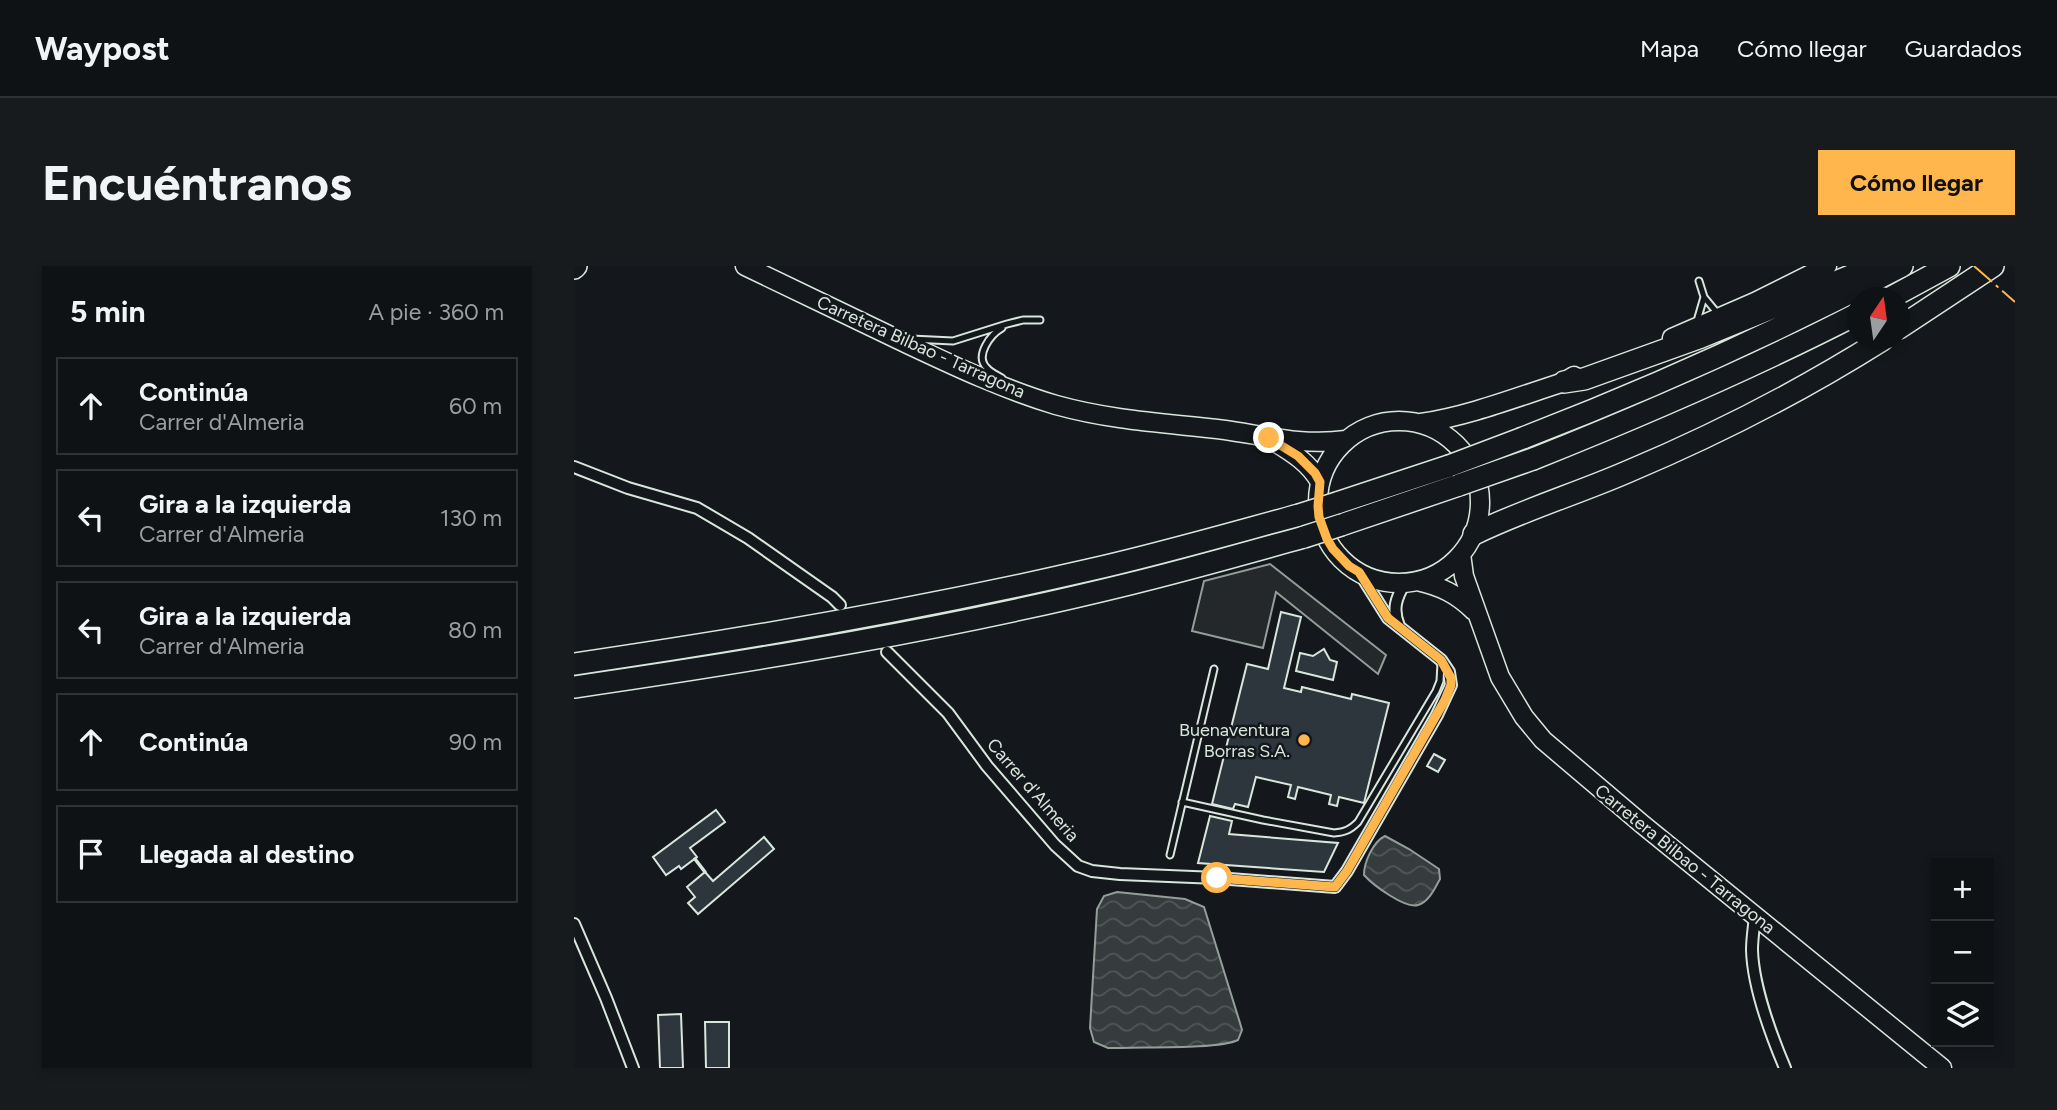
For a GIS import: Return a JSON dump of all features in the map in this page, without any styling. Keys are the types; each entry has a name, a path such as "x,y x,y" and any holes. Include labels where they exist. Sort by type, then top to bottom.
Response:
{"highway":[{"path":"1564,382 1584,379 1702,337 1875,266"},
{"path":"574,664 772,633 1022,585 1163,552 1298,515 1449,466 1524,438 1723,355 1902,266"},
{"path":"1910,287 1949,266"},
{"path":"1910,321 1993,266"},
{"path":"574,687 792,652 974,618 1128,584 1304,537 1533,459 1672,402 1847,319"},
{"path":"1474,534 1504,519 1627,472 1695,442 1791,393 1865,350"}],"main road":[{"name":"Carretera Bilbao - Tarragona","path":"745,266 958,368 1022,394 1058,405 1114,419 1225,430 1269,438 1319,443 1346,440"},
{"path":"1421,424 1564,382 1582,371 1721,317 1827,266"},
{"path":"1411,582 1441,571 1461,554 1474,534 1480,512 1477,478 1460,448 1442,433 1410,421 1387,421 1365,428 1346,440 1332,455 1320,482 1318,506 1322,528 1333,549 1359,572 1381,581 1411,582 1442,588 1460,597 1476,612"},
{"path":"1269,438 1298,456 1320,482"},
{"name":"Carretera Bilbao - Tarragona","path":"1461,554 1464,576 1506,689 1543,740 1942,1068"}],"street":[{"path":"574,467 628,488 697,508 748,538 840,605"},
{"path":"1359,572 1388,618 1441,660"},
{"path":"1399,626 1394,615 1394,605 1411,582"},
{"name":"Carrer d'Almeria","path":"887,652 948,713 987,766 1055,845 1078,866 1092,871 1120,874 1335,887 1361,847 1449,692 1451,678 1441,660"},
{"path":"1755,916 1752,949 1754,969 1768,1022 1785,1068"},
{"path":"574,925 633,1068"}],"lane":[{"path":"1699,281 1704,297 1721,317"},
{"path":"1691,330 1704,297"},
{"path":"894,338 953,341 1023,320 1040,320"},
{"path":"1007,324 993,333 983,352 983,362 986,368 1022,394"},
{"path":"1182,802 1334,832 1352,829 1436,691 1440,681 1441,660"},
{"path":"1170,855 1214,669"}],"shaded area":[{"path":"1270,564 1386,655 1378,674 1276,592 1263,648 1192,631 1204,581"}],"water":[{"path":"1385,836 1439,869 1440,879 1422,903 1412,905 1398,900 1364,875 1370,853"},
{"path":"1117,892 1185,899 1204,907 1242,1030 1238,1040 1200,1046 1122,1048 1108,1048 1094,1042 1090,1028 1097,909 1104,896"}],"building":[{"name":"Buenaventura Borras S.A.","path":"1281,612 1301,617 1284,688 1301,692 1302,687 1351,699 1352,694 1389,703 1364,803 1339,797 1337,806 1329,804 1331,795 1298,787 1295,799 1288,797 1291,785 1256,777 1248,807 1235,804 1233,809 1212,804 1247,664 1268,669"},
{"path":"1324,649 1330,660 1337,662 1333,680 1296,671 1300,653 1313,656"},
{"path":"1434,754 1445,760 1438,772 1427,766"},
{"path":"716,810 725,822 690,848 697,857 681,869 679,866 666,875 653,857"},
{"path":"1210,816 1232,821 1229,834 1338,843 1324,872 1198,863"},
{"path":"764,837 774,849 698,914 688,903 695,897 687,887 705,872 713,881"},
{"path":"681,1014 683,1068 660,1068 658,1015"},
{"path":"705,1022 729,1022 729,1068 706,1068"}],"wall":[{"path":"695,859 705,872"}],"power":[{"path":"1974,266 2015,302"}],"place":[{"name":"Buenaventura Borras S.A.","path":"1304,740"}],"route":[{"path":"1217,878 1335,887 1347,871 1437,715 1451,685 1449,672 1441,660 1388,618 1359,572 1349,566 1333,549 1319,517 1320,482 1315,473 1298,456 1269,438"}]}
